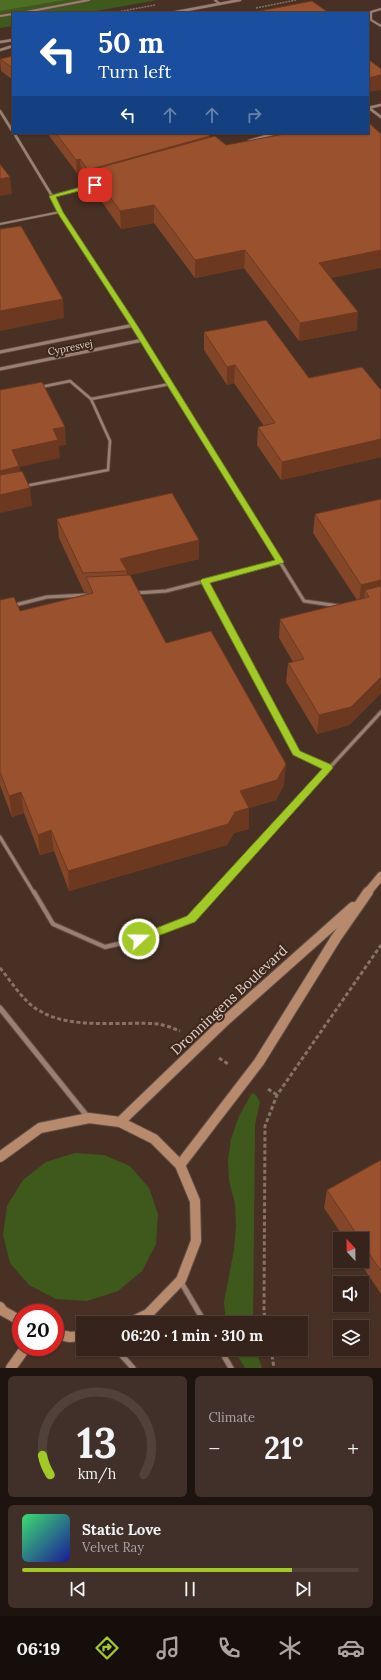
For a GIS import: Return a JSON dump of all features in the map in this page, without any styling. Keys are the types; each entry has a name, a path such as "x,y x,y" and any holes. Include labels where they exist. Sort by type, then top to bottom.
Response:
{"main road":[{"name":"Dronningens Boulevard","path":"180,1165 248,1077 268,1048 360,902 381,876"},
{"name":"Dronningens Boulevard","path":"120,1122 226,1020 360,902"},
{"path":"0,1157 40,1128 89,1118 120,1122 154,1139 180,1165 195,1201 196,1242 180,1280 148,1314 144,1316"},
{"path":"0,1307 3,1311 12,1316"},
{"path":"64,1336 76,1337"},
{"path":"12,1368 20,1356"}],"street":[{"path":"176,12 240,0"},
{"path":"0,42 12,40"},
{"path":"0,50 12,46"},
{"path":"369,108 381,105"},
{"path":"369,108 381,117"},
{"path":"0,110 12,130"},
{"path":"14,134 60,212 134,325 280,562"},
{"path":"242,143 273,134"},
{"path":"52,196 97,185"},
{"name":"Cypresvej","path":"0,352 134,325"},
{"name":"Cypresvej","path":"0,370 143,340"},
{"path":"0,1008 89,1118"},
{"path":"180,1280 201,1316"},
{"path":"122,1356 133,1368"},
{"path":"224,1356 231,1368"}],"lane":[{"path":"26,12 89,0"},
{"path":"215,0 220,4"},
{"path":"381,9 371,12 371,20 381,26"},
{"path":"0,16 12,14"},
{"path":"0,224 60,212"},
{"path":"23,486 108,470 110,441 90,399 70,381 39,388"},
{"path":"90,399 170,384"},
{"path":"134,593 166,591 280,562 304,601 346,607"},
{"path":"204,581 297,753 328,768"},
{"path":"14,606 47,597 95,595"},
{"path":"0,837 53,924 105,947 139,939 191,919 381,712"}],"path":[{"path":"251,9 296,0"},
{"path":"118,12 162,4"},
{"path":"265,1316 264,1304 265,1126 278,1095 381,945"},
{"path":"0,968 38,1010 54,1018 89,1022 158,1024 171,1026 278,1095"},
{"path":"272,1356 274,1368"}],"green space":[{"path":"0,0 157,0 91,12 12,12 12,26 0,28"},
{"path":"0,0 65,0 0,11"},
{"path":"252,1093 256,1095 260,1102 255,1125 253,1316 225,1316 224,1302 234,1250 236,1226 235,1204 229,1180 228,1160 231,1139 239,1116"},
{"path":"75,1153 104,1155 130,1166 149,1188 158,1214 156,1244 142,1271 118,1291 87,1301 56,1299 29,1285 10,1263 3,1235 7,1206 23,1180 46,1162"},
{"path":"237,1356 258,1356 262,1368 245,1368"}],"building":[{"path":"312,1 328,12 254,12"},
{"path":"12,56 12,67 0,59"},
{"path":"369,60 381,69 381,75 369,78"},
{"path":"369,123 381,134 381,250 319,263 358,312 300,323 245,250 195,260 154,205 120,211 91,170 215,136 226,145 285,134 369,134"},
{"path":"57,134 207,134 210,136 88,170 80,159 76,160"},
{"path":"0,164 10,177 0,179"},
{"path":"21,226 63,299 0,311 0,229"},
{"path":"266,320 309,378 362,367 381,390 381,439 282,462 258,427 275,423 235,365 227,367 204,332"},
{"path":"42,382 65,427 53,429 58,440 12,450 19,466 0,471 0,390"},
{"path":"22,471 30,488 0,495 0,475"},
{"path":"172,493 199,540 120,559 127,571 83,573 57,519"},
{"path":"381,499 381,580 361,585 315,514"},
{"path":"130,575 166,643 211,631 286,764 277,780 240,791 249,808 235,812 228,824 68,871 51,830 38,835 21,792 9,796 0,772 0,600 14,597 20,611 93,593 86,577"},
{"path":"381,586 381,677 351,707 319,715 288,663 304,659 280,619 369,597 365,590"},
{"path":"381,1160 381,1271 369,1253 369,1232 355,1232 327,1190"}],"route":[{"path":"95,185 52,196 60,212 134,325 280,562 204,581 297,753 328,768 191,919 139,939"}]}
